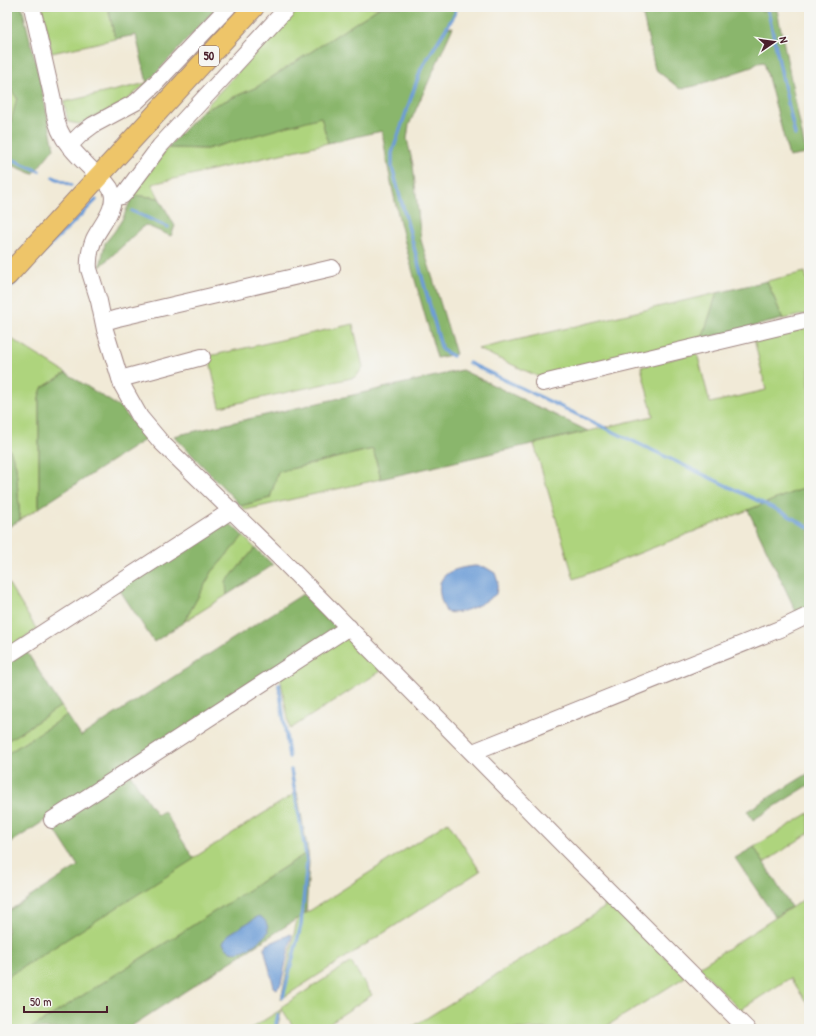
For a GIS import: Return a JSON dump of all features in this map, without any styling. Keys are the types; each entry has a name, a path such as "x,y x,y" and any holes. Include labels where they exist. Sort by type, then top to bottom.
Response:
{"main road":[{"name":"50","path":"7,276 254,7"}],"street":[{"path":"32,7 53,100 72,143 103,172 118,181 118,197"},
{"path":"72,143 93,124 136,102 228,7"},
{"path":"288,7 160,146 118,197 94,239 89,258 90,273 120,379 130,401 148,427 161,442 232,510 349,627 576,858 747,1029"},
{"path":"104,322 332,268"},
{"path":"543,383 809,320"},
{"path":"120,379 136,373 202,357"},
{"path":"7,656 232,510"},
{"path":"473,752 782,628 809,615"},
{"path":"52,820 349,627"}],"green space":[{"path":"7,7 22,7 54,148 33,174 7,163 7,133 17,98 7,84"},
{"path":"42,7 108,7 115,39 52,53"},
{"path":"108,7 217,7 147,83 136,35 115,39"},
{"path":"298,7 380,7 257,87 202,111"},
{"path":"380,7 457,7 454,16 445,28 453,27 409,125 407,139 413,165 421,240 456,354 437,358 413,274 392,189 382,131 328,143 321,117 207,149 167,148 202,111 257,87"},
{"path":"641,7 757,7 761,11 777,10 806,154 789,157 764,62 695,86 680,89 655,69"},
{"path":"147,83 123,103 79,124 68,122 64,102"},
{"path":"7,84 17,98 8,134 7,133"},
{"path":"321,116 328,143 152,184 159,198 133,195 167,148 207,149"},
{"path":"133,195 159,198 175,226 171,236 145,225 100,267 105,243 123,218"},
{"path":"805,272 809,287 809,310 807,314 783,319 767,281"},
{"path":"767,281 783,319 702,339 717,293"},
{"path":"717,293 702,339 539,377 478,349"},
{"path":"353,324 363,367 356,377 220,407 209,356"},
{"path":"809,327 809,486 574,579 534,444 653,416 641,367 697,353 710,403 766,390 754,339"},
{"path":"7,336 66,373 42,388 39,397 39,508 20,520 16,466 10,450 7,452"},
{"path":"462,370 588,431 381,479 373,449 278,472 270,498 241,506 174,436"},
{"path":"66,373 121,408 146,439 39,508 39,397 42,388"},
{"path":"373,449 381,479 245,510 241,506 270,498 278,472"},
{"path":"10,450 16,466 20,520 7,528 7,452"},
{"path":"809,486 809,609 799,618 748,510"},
{"path":"226,520 243,536 212,572 184,622 154,642 119,589"},
{"path":"243,536 255,548 226,582 227,595 184,622 212,572"},
{"path":"255,548 273,565 227,595 226,582"},
{"path":"7,581 37,630 7,649"},
{"path":"303,594 339,630 7,845 7,754 67,715 81,736"},
{"path":"346,637 381,671 290,729 280,676"},
{"path":"25,649 61,706 7,741 7,661"},
{"path":"61,706 67,715 7,754 7,741"},
{"path":"809,773 809,785 753,820 747,811"},
{"path":"130,774 157,815 164,811 194,859 7,977 7,912 78,866 51,824"},
{"path":"297,792 308,852 30,1029 7,1029 7,977"},
{"path":"809,813 809,833 764,863 754,847"},
{"path":"448,822 480,871 281,999 297,919"},
{"path":"754,847 791,907 775,917 735,858"},
{"path":"308,852 309,863 306,913 127,1029 30,1029"},
{"path":"809,896 809,1006 790,978 740,1010 699,967"},
{"path":"606,897 685,977 602,1029 409,1029 604,908"},
{"path":"351,962 372,995 320,1029 295,1029 281,1007"},
{"path":"282,1009 277,1029 250,1029"}],"water":[{"path":"475,566 485,567 495,573 498,582 496,594 472,608 459,612 446,612 440,592 442,578 447,573 454,570"},
{"path":"259,916 266,922 268,927 268,932 264,937 246,950 233,951 227,949 223,943 229,934"},
{"path":"291,934 292,936 281,984 277,989 274,987 264,948 266,945"}],"waterway":[{"path":"453,356 442,350 392,167 392,153 421,69 455,14 456,7"},
{"path":"768,11 795,135"},
{"path":"7,157 39,171"},
{"path":"53,177 71,185"},
{"path":"32,263 96,200"},
{"path":"132,211 168,227"},
{"path":"7,291 17,280"},
{"path":"469,363 786,514 809,528"},
{"path":"279,685 289,757"},
{"path":"283,997 301,925 307,861 291,770"},
{"path":"276,1024 278,1015"}]}
